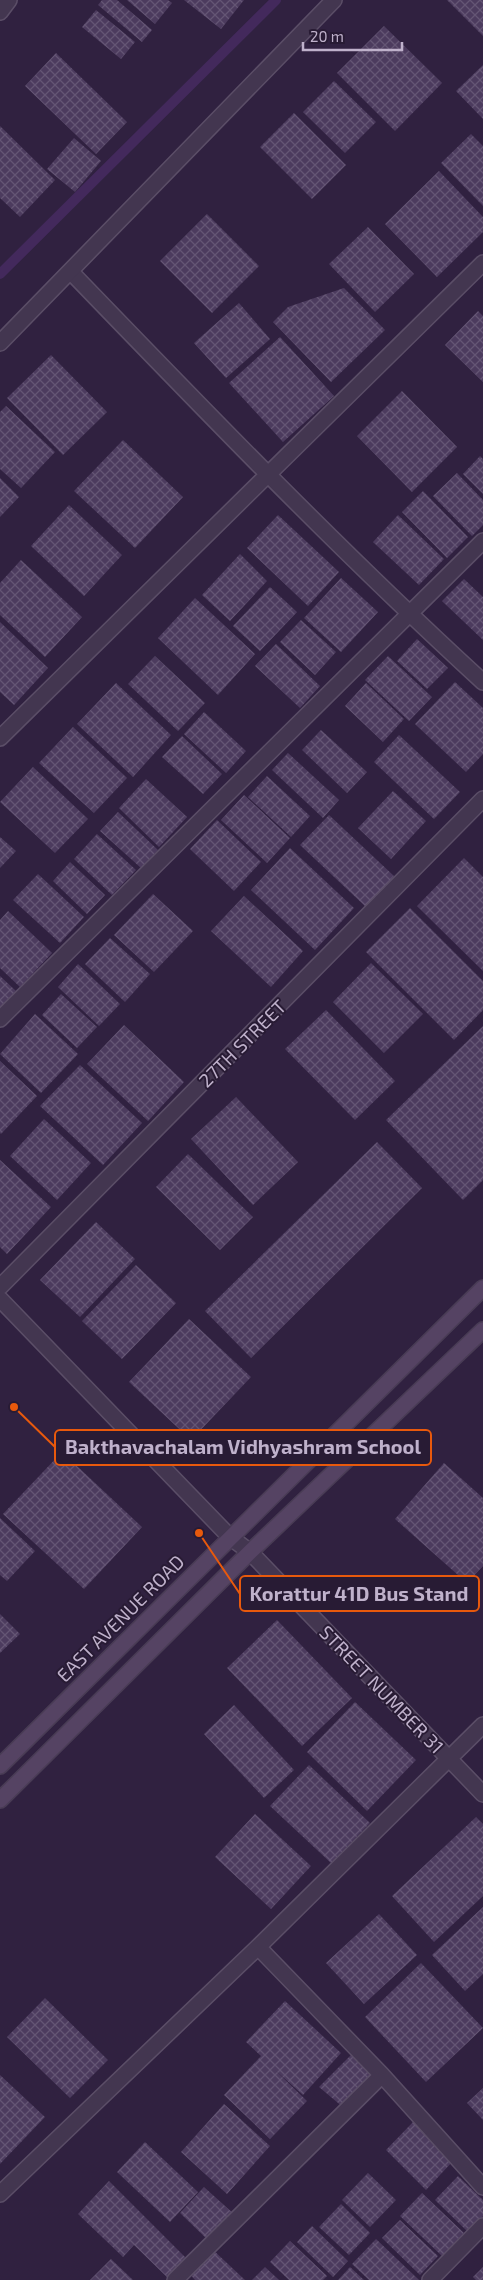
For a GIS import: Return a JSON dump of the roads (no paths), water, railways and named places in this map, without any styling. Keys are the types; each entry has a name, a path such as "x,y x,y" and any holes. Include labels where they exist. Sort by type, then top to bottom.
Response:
{"main road":[{"name":"EAST AVENUE ROAD","path":"0,1766 483,1288"},
{"path":"0,1800 250,1552 483,1330"}],"street":[{"path":"0,12 9,0"},
{"path":"0,343 334,0"},
{"path":"0,738 483,263"},
{"path":"71,272 267,475 409,615 483,682"},
{"path":"0,1019 483,541"},
{"name":"27TH STREET","path":"0,1287 483,799"},
{"name":"STREET NUMBER 31","path":"0,1299 230,1537 250,1552 483,1794"},
{"path":"0,2194 258,1947 483,1724"},
{"path":"258,1947 382,2075 483,2187"},
{"path":"175,2280 382,2075"},
{"path":"430,2280 483,2226"}],"waterway":[{"path":"0,274 276,0"}],"place":[{"name":"Bakthavachalam Vidhyashram School","path":"14,1407"},
{"name":"Korattur 41D Bus Stand","path":"199,1533"}]}
